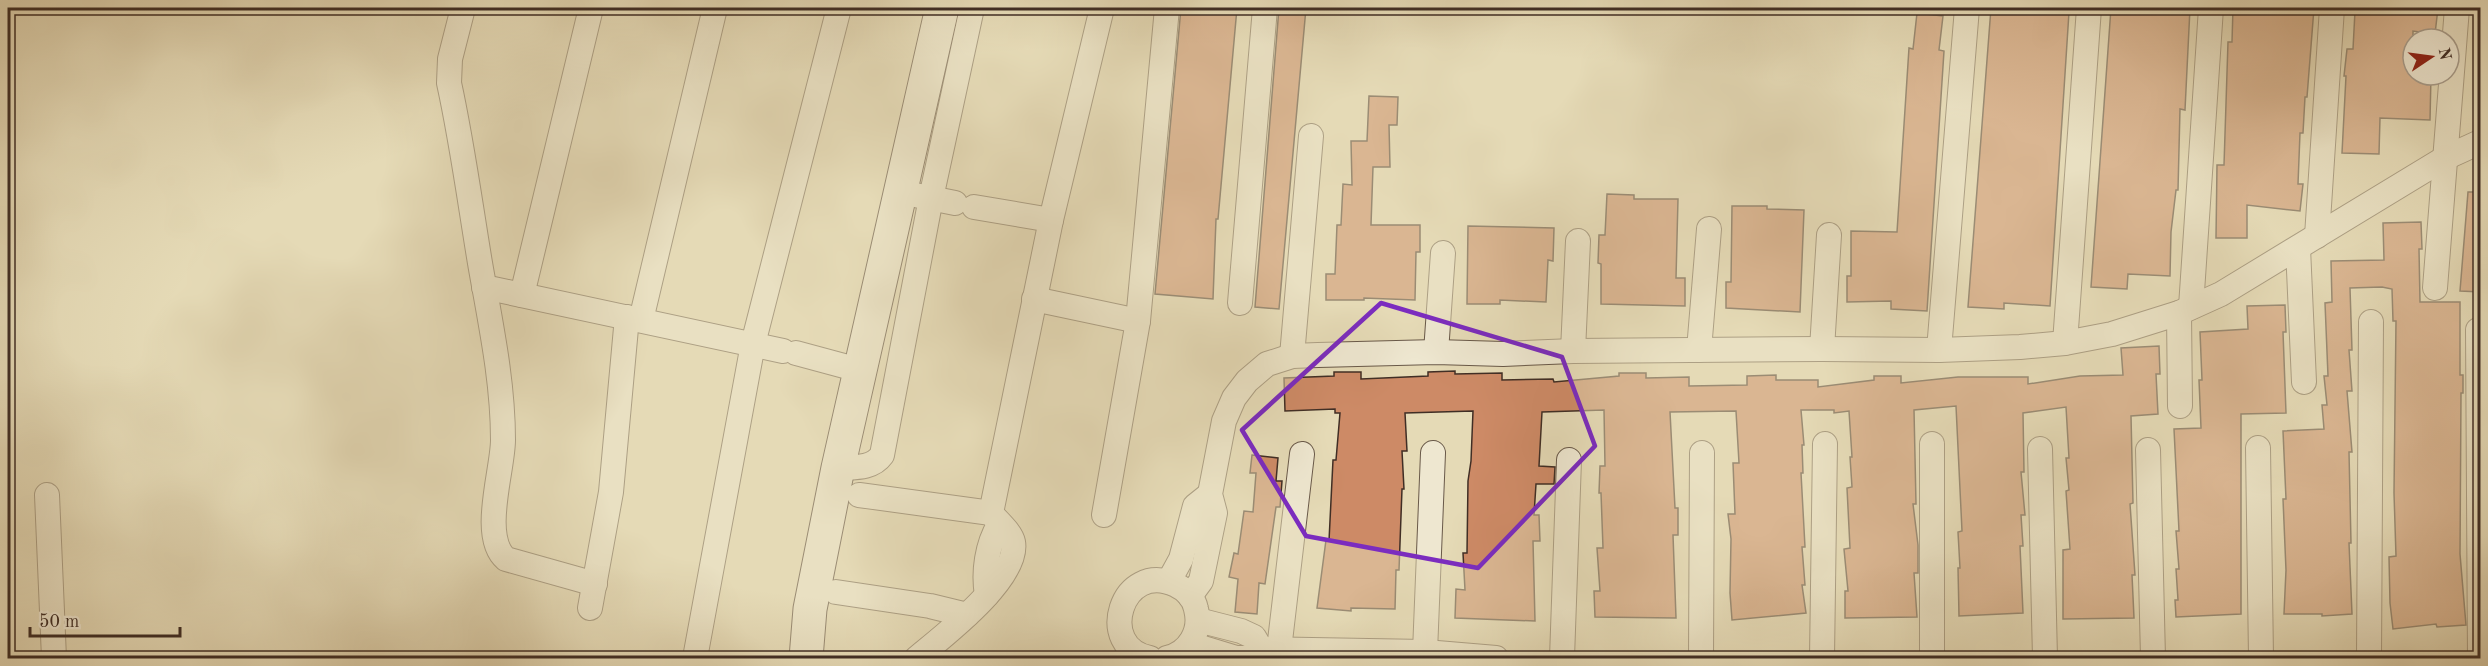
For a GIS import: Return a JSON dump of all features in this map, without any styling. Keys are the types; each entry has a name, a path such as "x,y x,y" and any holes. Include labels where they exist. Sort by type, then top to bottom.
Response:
{"street":[{"path":"463,8 450,59 449,83 484,287 502,410 503,443 494,512 495,540 499,552 506,558 595,584"},
{"path":"522,295 591,8"},
{"path":"590,608 611,492 634,319 715,8"},
{"path":"696,658 753,344 839,8"},
{"path":"838,468 868,465 877,461 882,455 942,8"},
{"path":"806,658 810,609 838,468 850,367 916,196 972,8"},
{"path":"995,519 1034,299 1102,8"},
{"path":"1104,515 1138,321 1167,8"},
{"path":"1240,303 1265,8"},
{"path":"1939,350 1968,8"},
{"path":"2065,343 2089,8"},
{"path":"2180,406 2185,310 2211,8"},
{"path":"2304,382 2308,242 2332,8"},
{"path":"2435,288 2457,8"},
{"path":"1292,356 1311,136"},
{"path":"1190,596 1201,581 1215,513 1210,494 1224,421 1234,398 1247,381 1267,364 1292,356 1436,352 1503,354 1573,351 1939,350 2065,343 2112,334 2185,310 2221,294 2445,158 2481,142"},
{"path":"916,196 1051,220"},
{"path":"1699,350 1708,229"},
{"path":"1822,349 1829,235"},
{"path":"1573,351 1578,241"},
{"path":"1436,352 1443,253"},
{"path":"484,287 850,367"},
{"path":"1034,299 1138,321"},
{"path":"2369,658 2371,322"},
{"path":"2478,330 2480,658"},
{"path":"1822,658 1825,444"},
{"path":"1932,444 1932,658"},
{"path":"2258,448 2261,658"},
{"path":"2040,449 2045,658"},
{"path":"2148,450 2152,658"},
{"path":"1413,654 1433,453"},
{"path":"1701,658 1702,453"},
{"path":"1263,655 1302,454"},
{"path":"1562,658 1569,460"},
{"path":"1169,581 1181,559 1195,506 1210,494"},
{"path":"47,495 54,658"},
{"path":"859,495 995,519 1010,535 1013,543 1013,554 1005,574 987,596 917,658"},
{"path":"1136,656 1119,628 1119,615 1123,602 1131,591 1142,583 1155,580 1169,581 1180,587 1190,596 1196,607 1198,620 1196,632 1190,644 1181,653 1167,658"},
{"path":"836,592 930,606 967,615"},
{"path":"1198,620 1241,631 1254,637 1263,655"},
{"path":"1190,644 1236,658 1263,655 1413,654 1496,658"}],"highlighted area":[{"path":"1381,303 1562,357 1595,446 1478,568 1306,536 1242,430"}],"building":[{"path":"1181,8 1237,8 1218,219 1216,219 1213,299 1155,294"},
{"path":"1279,8 1306,8 1279,309 1255,307"},
{"path":"1991,8 2069,12 2050,306 2004,303 2004,309 1968,307"},
{"path":"2111,8 2190,8 2185,110 2180,109 2178,190 2176,190 2171,232 2170,276 2128,274 2127,289 2091,287"},
{"path":"2233,8 2314,8 2303,133 2300,133 2298,184 2303,184 2300,211 2247,205 2247,238 2216,238 2217,165 2224,165 2228,42 2232,42"},
{"path":"2400,8 2438,8 2436,27 2401,27 2401,87 2431,87 2430,120 2380,118 2379,154 2342,153 2346,76 2344,76 2347,49 2353,49 2355,11 2399,14"},
{"path":"1917,13 1943,16 1939,50 1944,51 1927,311 1891,309 1891,301 1847,302 1847,276 1851,276 1851,231 1897,232 1909,48 1913,49"},
{"path":"1369,96 1398,97 1397,125 1389,125 1390,167 1373,167 1371,225 1420,225 1420,252 1416,252 1415,300 1364,298 1364,300 1326,300 1326,274 1335,274 1337,225 1341,225 1343,184 1352,185 1351,141 1367,141"},
{"path":"2468,192 2481,192 2481,292 2460,291"},
{"path":"1607,194 1634,195 1634,199 1678,199 1676,278 1685,278 1685,306 1601,304 1601,264 1598,263 1599,235 1605,235"},
{"path":"1732,206 1767,206 1767,209 1804,210 1800,312 1726,308 1726,282 1731,282"},
{"path":"2421,222 2420,302 2460,302 2460,375 2463,375 2463,393 2461,393 2460,554 2466,625 2437,627 2436,624 2393,629 2389,557 2396,556 2394,493 2396,321 2393,321 2392,289 2382,287 2350,288 2352,350 2349,350 2352,391 2347,391 2352,452 2349,452 2351,543 2349,543 2352,614 2322,616 2322,614 2284,614 2286,570 2283,499 2286,499 2283,431 2324,429 2322,405 2327,405 2324,376 2328,376 2325,303 2332,302 2331,261 2384,260 2383,223"},
{"path":"1468,226 1554,228 1553,261 1548,260 1546,302 1500,300 1500,304 1467,304"},
{"path":"2285,305 2286,332 2283,332 2286,413 2241,414 2241,614 2176,617 2175,600 2178,600 2176,569 2179,569 2176,531 2179,531 2174,429 2201,428 2200,332 2248,329 2247,306"},
{"path":"2159,346 2160,374 2156,374 2158,414 2131,416 2133,503 2130,504 2135,575 2132,575 2134,618 2063,619 2063,550 2070,549 2066,491 2069,490 2066,458 2069,458 2066,407 2023,413 2024,472 2021,472 2025,515 2021,515 2023,546 2020,546 2023,613 1959,616 1958,532 1962,531 1956,406 1914,410 1916,504 1913,504 1918,545 1918,573 1914,573 1917,617 1845,618 1845,591 1848,591 1844,549 1850,548 1847,488 1852,487 1850,457 1852,457 1849,411 1834,413 1834,410 1801,410 1804,445 1802,445 1803,473 1801,473 1805,547 1802,547 1805,585 1802,585 1806,613 1732,620 1731,539 1728,514 1735,514 1733,463 1739,463 1736,411 1670,412 1675,508 1678,508 1678,535 1673,535 1676,618 1595,617 1594,591 1600,591 1597,548 1603,548 1601,493 1599,493 1600,466 1605,466 1604,410 1542,412 1539,466 1555,467 1554,484 1536,484 1534,515 1539,515 1540,541 1533,541 1535,621 1455,618 1456,589 1465,590 1463,553 1467,553 1468,481 1473,411 1405,413 1407,451 1402,451 1404,489 1402,489 1395,609 1351,608 1351,611 1317,608 1326,540 1329,541 1333,460 1336,460 1340,413 1335,413 1335,409 1285,411 1284,378 1334,376 1334,372 1361,372 1361,379 1428,376 1428,372 1455,371 1455,374 1502,373 1502,380 1553,379 1554,382 1619,376 1619,373 1646,373 1646,378 1689,377 1689,386 1747,385 1747,376 1776,375 1776,380 1818,380 1818,387 1874,380 1874,376 1901,376 1901,383 1958,377 2028,377 2028,384 2080,376 2123,375 2121,348"},
{"path":"1252,455 1278,458 1276,481 1282,481 1280,507 1276,507 1265,584 1259,583 1257,614 1235,612 1238,579 1229,577 1234,553 1238,554 1244,511 1253,512 1256,473 1250,473"}]}
